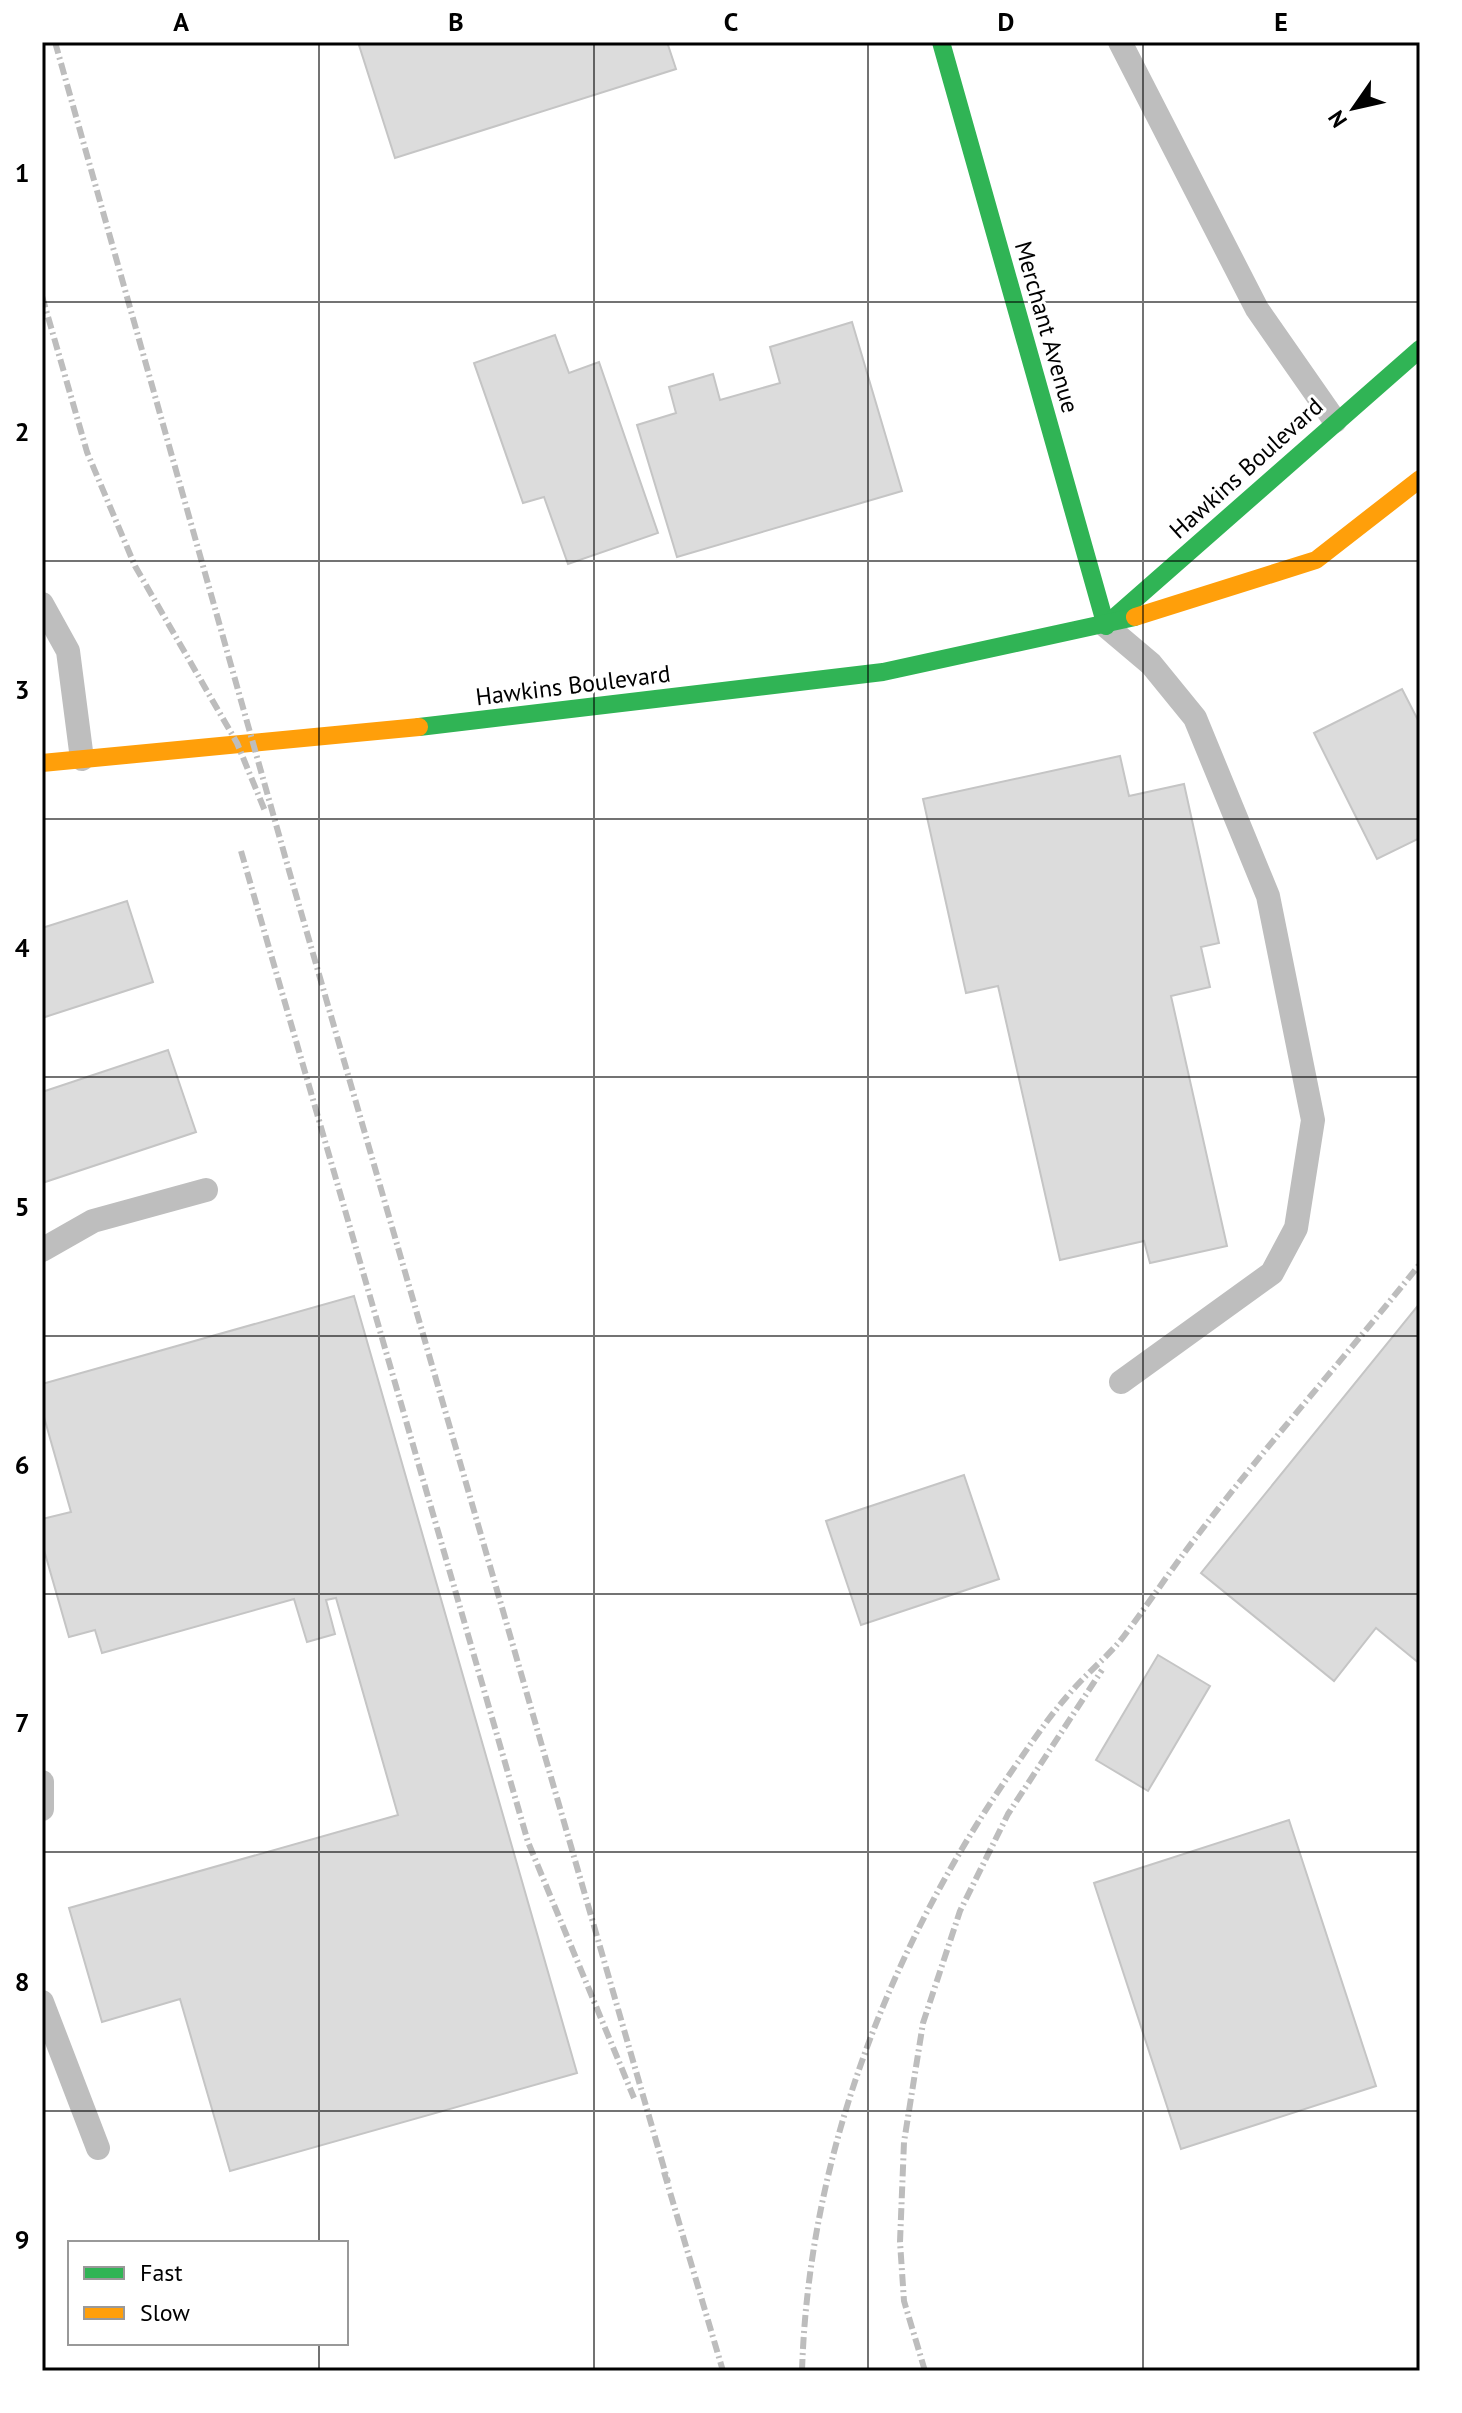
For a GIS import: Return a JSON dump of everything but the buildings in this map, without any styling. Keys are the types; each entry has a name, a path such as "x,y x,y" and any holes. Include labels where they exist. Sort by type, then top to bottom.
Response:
{"main road":[{"name":"Merchant Avenue","path":"941,42 1106,626"},
{"name":"Hawkins Boulevard","path":"1106,626 1420,349"},
{"name":"Hawkins Boulevard","path":"42,763 450,724 883,672 1106,626 1316,560 1420,479"}],"lane":[{"path":"1120,42 1257,309 1335,421"},
{"path":"42,604 68,651 82,759"},
{"path":"1106,626 1151,664 1195,718 1268,896 1313,1120 1296,1228 1272,1273 1121,1382"},
{"path":"42,1250 93,1221 206,1190"},
{"path":"42,1782 42,1809"},
{"path":"42,2002 98,2148"}],"railway":[{"path":"55,42 290,874 668,2182"},
{"path":"42,296 87,452 135,566 237,743 265,811"},
{"path":"241,851 528,1842 634,2098"},
{"path":"802,2371 808,2288 821,2206 841,2126 867,2047 899,1970 935,1896 977,1824 1050,1718 1119,1642 1224,1501 1420,1264"},
{"path":"925,2371 904,2301 900,2242 904,2142 923,2023 960,1911 1008,1814 1102,1670"},
{"path":"664,2172 723,2371"}],"traffic: fast":[{"path":"941,42 1106,626"},
{"path":"1116,616 1420,349"},
{"path":"419,727 883,672 1135,617"}],"traffic: slow":[{"path":"1135,617 1316,560 1420,479"},
{"path":"42,763 419,727"}]}
